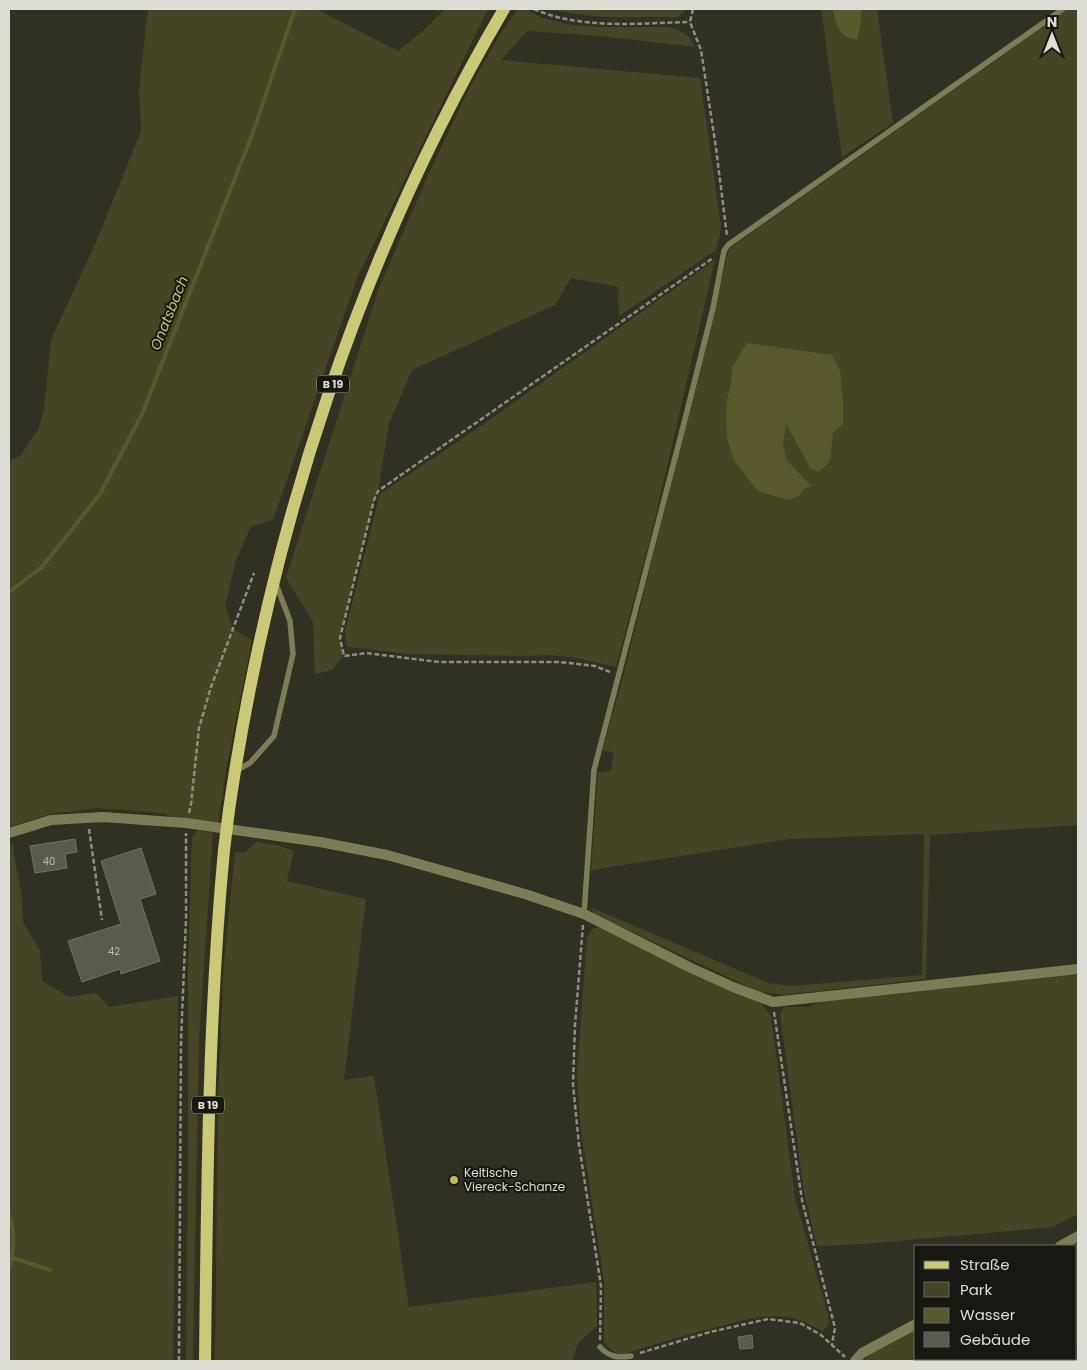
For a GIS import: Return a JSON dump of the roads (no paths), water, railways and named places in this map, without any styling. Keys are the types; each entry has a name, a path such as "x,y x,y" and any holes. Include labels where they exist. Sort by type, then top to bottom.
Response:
{"main road":[{"name":"B 19","path":"205,1361 209,1077 217,925 224,850 235,771 253,674 274,579 304,471 325,406 367,293 418,174 460,89 504,9"}],"street":[{"path":"9,833 51,820 103,817 186,824 320,842 387,855 525,894 584,914 706,975 772,1002 1078,969"},
{"path":"1062,1245 1078,1236"},
{"path":"855,1361 862,1353 914,1325"}],"lane":[{"path":"584,914 594,770 710,317 724,251 728,245 1063,9"},
{"path":"235,771 250,763 274,736 293,654 290,621 274,579"},
{"path":"600,1347 606,1354 619,1358 631,1356"}],"water":[{"path":"833,9 862,9 857,40 846,37 842,33 836,23"},
{"path":"747,343 832,355 840,371 843,424 833,433 830,461 819,472 810,468 786,423 783,444 786,459 811,486 804,489 799,496 788,500 758,491 734,461 727,438 726,404 731,383 732,367"}],"waterway":[{"name":"Onatsbach","path":"9,592 42,567 100,494 142,414 252,135 295,9"},
{"name":"Onatsbach","path":"9,1215 13,1242 9,1269"},
{"path":"13,1258 50,1270"}],"place":[{"name":"Keltische Viereck-Schanze","path":"454,1180"}]}
